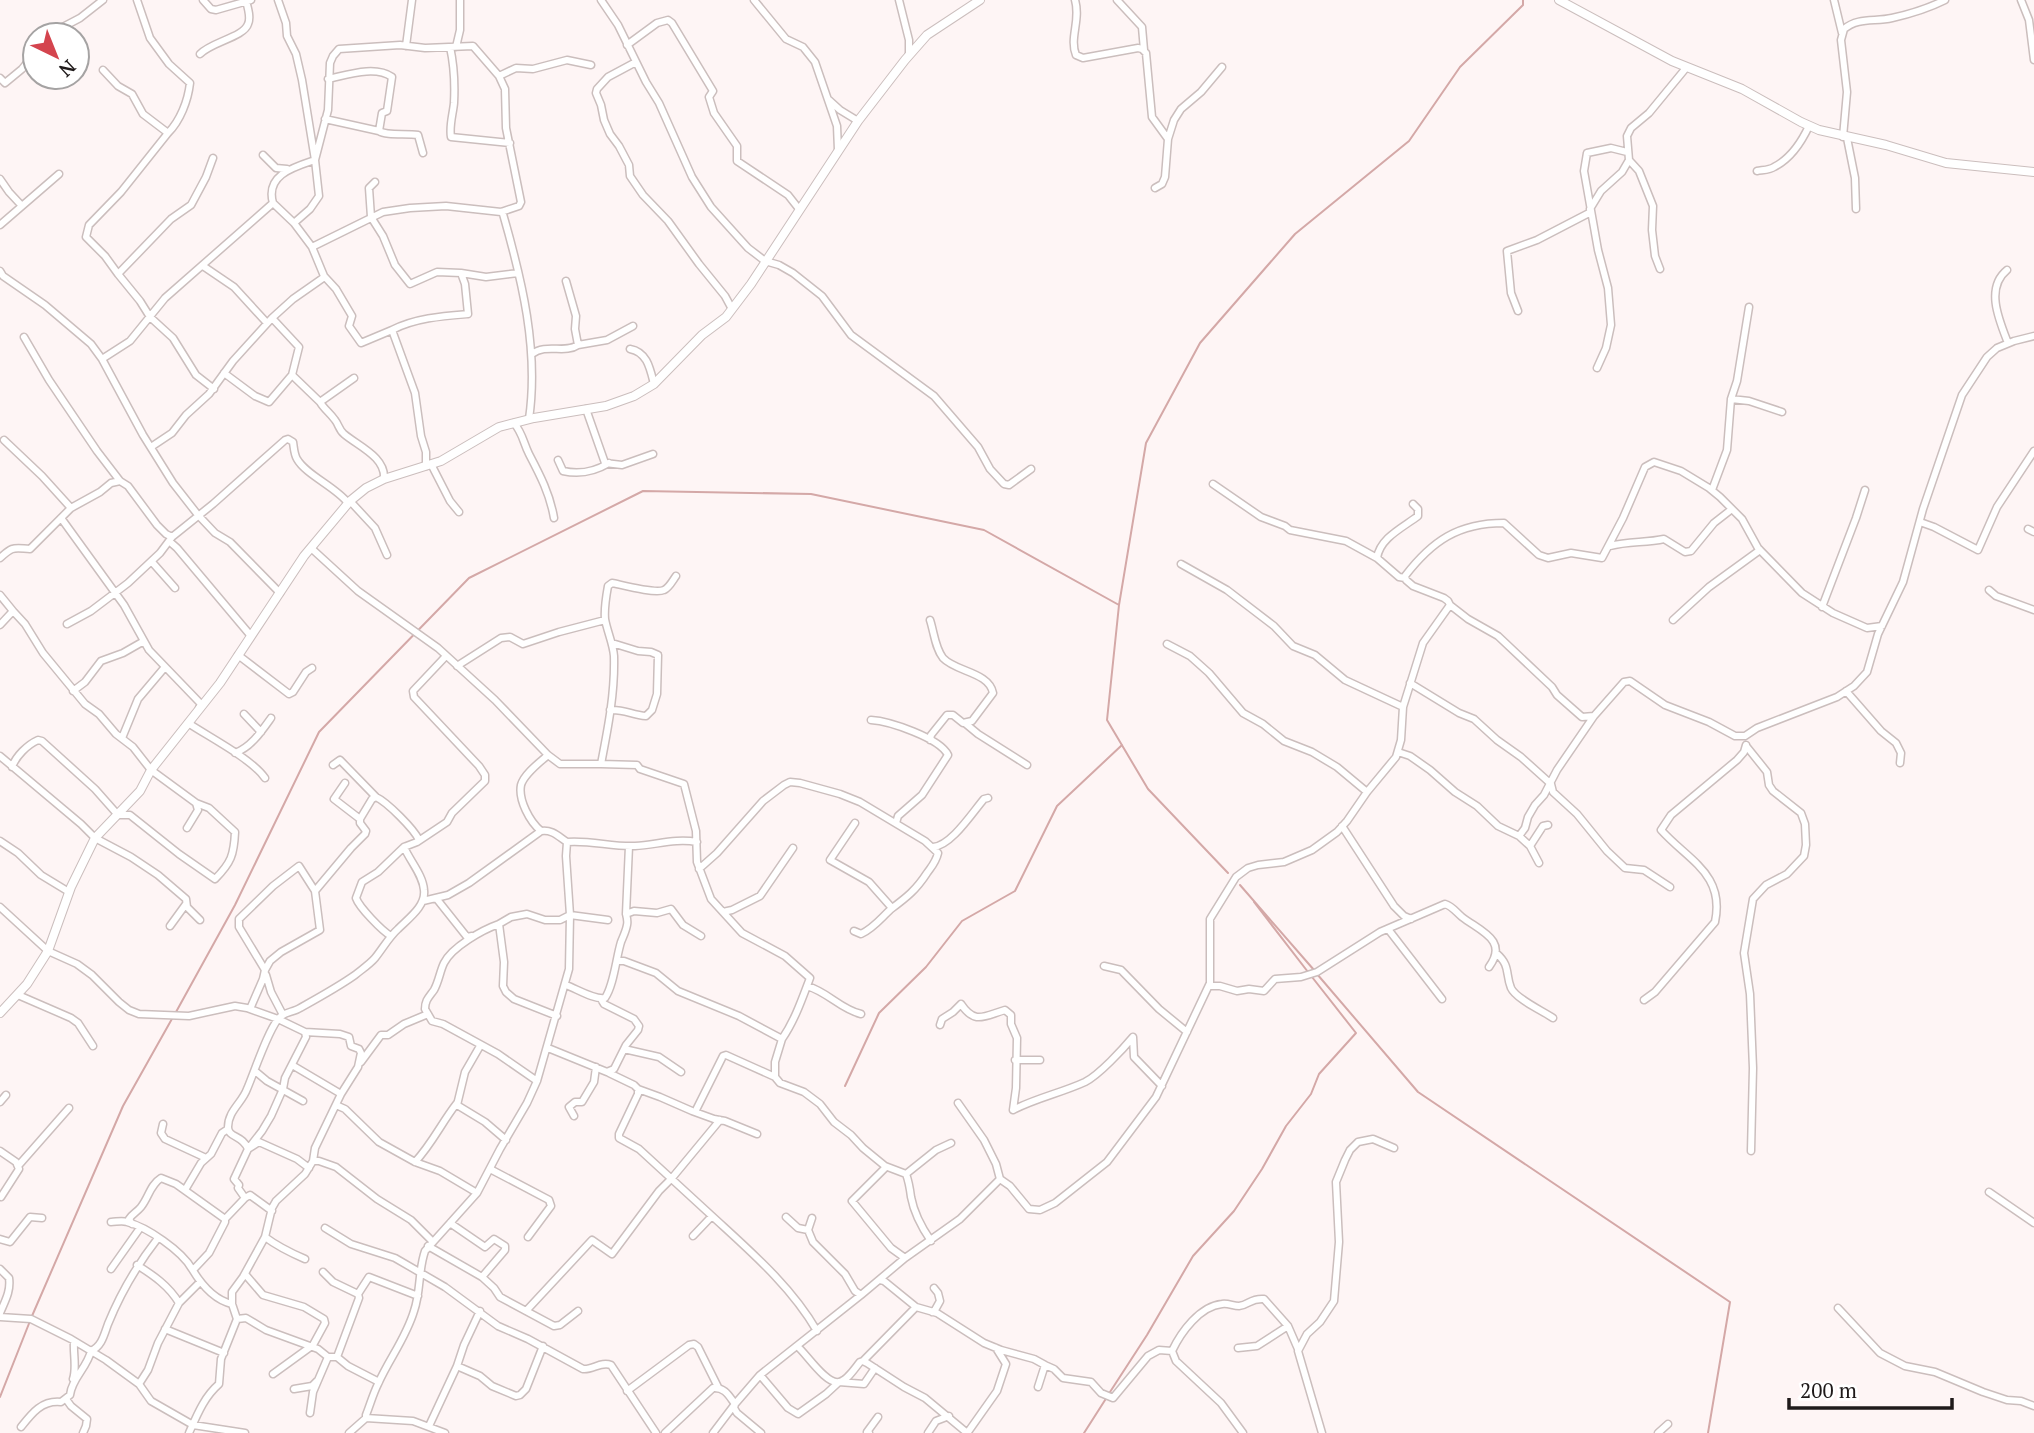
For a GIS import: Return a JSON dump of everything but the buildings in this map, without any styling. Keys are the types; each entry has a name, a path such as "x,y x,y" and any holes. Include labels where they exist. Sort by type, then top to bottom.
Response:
{"street":[{"path":"74,21 103,0"},
{"path":"137,0 150,38 169,64 190,83 189,92 177,124 121,192 89,225 86,237 105,256 150,317 173,338 196,375 214,389"},
{"path":"200,54 205,49 239,34 248,25 249,1 216,10 211,9 203,0"},
{"path":"278,0 286,23 287,36 301,73 319,196 310,209 294,223"},
{"path":"406,46 412,0"},
{"path":"460,0 460,30 453,47 454,102 451,137 510,144"},
{"path":"601,0 612,14 659,103 692,177 704,197 742,243 765,261 779,265 816,290 851,335 934,396 978,447 987,464 1004,484 1009,485 1031,469"},
{"path":"754,0 786,38 808,52 821,75 838,126 838,152"},
{"path":"899,0 909,40 909,55"},
{"path":"0,1013 27,984 48,951 69,892 95,838 140,791 152,769 220,683 310,548 349,502 366,488 384,479 463,450 499,427 606,406 634,396 654,384 732,309 858,121 909,55 927,34 979,0"},
{"path":"1075,0 1078,21 1075,31 1076,55 1083,58 1138,48 1144,51"},
{"path":"1117,0 1142,27 1152,117 1168,139"},
{"path":"1559,0 1686,68 1742,89 1810,126 1946,163 2034,172"},
{"path":"1834,0 1842,33 1847,92 1845,137 1855,178 1856,209"},
{"path":"1842,33 1847,26 1856,22 1891,18 1928,8 1945,0"},
{"path":"2021,0 2029,20 2034,60"},
{"path":"627,45 657,23 668,20 672,23 713,91 709,97 714,113 737,146 737,161 788,195 799,209"},
{"path":"312,247 383,212 446,206 501,212 519,206 521,202 506,128 505,89 499,76 473,46 339,49 330,63 325,119 315,160"},
{"path":"499,76 516,68 533,69 567,60 591,65"},
{"path":"636,62 608,77 597,89 604,120 629,165 630,176 643,195 668,221 732,309"},
{"path":"1155,188 1162,184 1165,177 1168,139 1174,120 1181,109 1201,92 1222,67"},
{"path":"1660,270 1655,256 1652,230 1653,206 1639,171 1629,160 1627,136 1631,128 1649,113 1686,68"},
{"path":"0,78 5,83 21,70"},
{"path":"103,70 118,86 132,94 143,114 167,133"},
{"path":"328,79 384,71 392,77 387,111 382,113 379,131"},
{"path":"827,97 840,110 858,121"},
{"path":"325,119 379,131 384,135 418,135 423,153"},
{"path":"1757,171 1774,168 1788,157 1810,126"},
{"path":"1597,368 1606,348 1611,325 1608,288 1584,171 1587,153 1611,148 1627,152"},
{"path":"263,155 276,168 287,169 315,160"},
{"path":"118,274 171,219 191,205 213,158"},
{"path":"1518,311 1511,293 1507,251 1537,240 1590,210 1601,191 1622,172 1629,160"},
{"path":"287,169 270,193 273,203 294,223 312,247 324,276 336,289 352,316 349,326 361,343 401,325 468,314 461,273"},
{"path":"0,225 59,174"},
{"path":"0,178 22,206"},
{"path":"375,183 369,188 371,217 383,236 395,265 410,284 437,272 486,277 518,273"},
{"path":"102,359 130,341 165,298 273,203"},
{"path":"501,212 522,282 532,354 529,419"},
{"path":"203,266 234,286 299,347 292,375 268,402 255,396 224,373"},
{"path":"2007,270 2000,276 1994,295 2008,343"},
{"path":"1,275 45,305 91,344 173,483 215,533 230,542 279,593"},
{"path":"150,447 175,430 186,415 214,389 224,373 270,320 324,276"},
{"path":"566,281 576,316 578,345"},
{"path":"1712,490 1727,450 1731,399 1737,381 1749,306"},
{"path":"532,354 543,349 573,349 578,345 607,340 633,326"},
{"path":"392,330 415,393 428,465 459,512"},
{"path":"1519,836 1557,770 1594,716 1624,682 1630,681 1665,705 1709,722 1735,736 1745,736 1757,728 1838,697 1854,686 1867,672 1882,626 1903,582 1962,395 1987,357 1997,348 2034,336"},
{"path":"24,337 75,421 120,481 128,486 157,525 251,636"},
{"path":"630,349 643,354 654,384"},
{"path":"292,375 320,402 343,433 382,465 385,470 384,479"},
{"path":"320,402 354,378"},
{"path":"1731,399 1749,401 1782,412"},
{"path":"586,409 603,460 622,465 653,454"},
{"path":"514,423 522,432 526,447 547,488 554,517"},
{"path":"67,624 92,611 116,593 152,562 170,539 288,439 293,442 295,456 300,463 341,494 375,528 387,555"},
{"path":"4,440 71,508"},
{"path":"1920,522 1979,550 1997,507 2034,452"},
{"path":"558,460 560,468 569,472 589,472 609,463"},
{"path":"1405,578 1430,547 1455,530 1474,526 1504,523 1539,555 1548,558 1572,553 1602,558 1610,546 1645,467 1654,462 1681,471 1712,490 1742,519 1760,551 1802,593 1822,607 1867,628 1882,626"},
{"path":"0,558 11,548 30,549 71,508 111,483 120,481"},
{"path":"1213,484 1261,517 1290,530 1346,541 1377,558 1413,586 1448,601 1450,606 1468,620 1505,642 1582,718 1594,716"},
{"path":"1822,607 1865,490"},
{"path":"1377,558 1383,543 1418,516 1418,509 1413,504"},
{"path":"1610,546 1664,539 1685,552 1691,551 1714,523 1732,509"},
{"path":"61,518 116,593 144,641 201,704 199,710"},
{"path":"310,548 358,591 420,634 446,656 560,764 637,765 640,769 684,784 696,831 696,862 711,899 741,933 785,956 810,978 803,1001 782,1038 775,1062 775,1077"},
{"path":"1673,620 1709,587 1760,551"},
{"path":"152,562 175,587"},
{"path":"1181,564 1227,590 1274,625 1293,646 1315,655 1345,680 1404,707"},
{"path":"601,764 610,722 614,674 612,643 605,620 605,602 610,584 662,590 667,588 676,576"},
{"path":"1989,590 1996,596 2034,610"},
{"path":"0,595 85,705 99,714 152,769 196,803 209,808 235,832 234,849 228,865 215,879 130,815 118,815 95,789 42,741 33,741 12,767"},
{"path":"958,1103 984,1140 1000,1179 1010,1186 1029,1209 1041,1210 1055,1203 1107,1162 1162,1087 1209,986 1210,919 1236,877 1258,864 1284,862 1307,854 1342,827 1383,774 1398,752 1404,707 1423,643 1450,606"},
{"path":"0,625 13,611"},
{"path":"457,666 501,638 510,637 523,644 605,620"},
{"path":"930,620 945,659 992,687 993,693 984,706 972,721 966,724"},
{"path":"73,691 85,682 101,661 144,641"},
{"path":"610,710 624,709 635,715 646,716 652,710 658,689 658,655 612,643"},
{"path":"1167,644 1190,656 1209,673 1243,713 1263,724 1284,741 1312,752 1337,767 1367,792"},
{"path":"238,655 289,694 306,672 313,668"},
{"path":"391,936 382,931 358,905 356,898 362,883 404,847 447,822 452,813 485,781 485,775 479,766 414,697 413,691 420,682 446,656"},
{"path":"122,738 138,699 165,667"},
{"path":"1410,683 1459,713 1474,719 1489,734 1521,757 1551,784 1553,792 1577,814 1607,851 1625,868 1644,870 1670,887"},
{"path":"1846,691 1881,731 1896,743 1901,753 1900,763"},
{"path":"244,714 261,732"},
{"path":"930,740 947,715 953,715 1027,765"},
{"path":"234,753 243,750 271,718"},
{"path":"871,720 891,723 930,740 945,750 947,757 922,795 898,816 896,823"},
{"path":"188,723 260,771 265,778"},
{"path":"1745,736 1747,747 1767,772 1773,791 1801,813 1805,824 1806,845 1804,856 1787,874 1766,886 1753,899 1744,953 1753,1068 1751,1151"},
{"path":"1644,1000 1655,992 1715,922 1717,911 1716,891 1711,881 1661,830 1671,815 1737,760 1747,747"},
{"path":"1398,752 1410,756 1430,770 1498,826 1519,836 1530,846 1539,863"},
{"path":"541,831 523,804 521,786 524,779 548,755"},
{"path":"0,756 95,838 158,875 186,899 186,904 200,920"},
{"path":"333,765 340,760 376,797 406,822 419,840"},
{"path":"699,869 717,853 763,801 784,785 790,782 800,783 841,794 870,807 933,847 938,853 936,862 905,900 892,908 870,930 861,934 854,931"},
{"path":"315,891 366,831 360,819 334,799 345,783"},
{"path":"360,819 376,797"},
{"path":"933,847 946,842 984,799 988,798"},
{"path":"187,828 198,810 196,803"},
{"path":"855,822 830,860 869,882 892,908"},
{"path":"1530,846 1543,826 1548,825"},
{"path":"1342,827 1394,906 1411,919"},
{"path":"248,1149 242,1139 233,1136 228,1129 230,1116 245,1095 280,1017 297,1010 356,974 373,960 423,901 448,895 470,883 541,831 555,833 567,842 606,846 629,846 679,839 697,842"},
{"path":"0,841 18,853 41,875 69,892"},
{"path":"349,1433 366,1418 379,1382 405,1335 418,1296 422,1260 430,1244 477,1193 537,1081 569,969 567,842"},
{"path":"601,999 608,995 628,923 626,914 629,846"},
{"path":"404,847 424,886 423,901"},
{"path":"723,912 760,896 793,848"},
{"path":"250,1009 265,971 270,961 320,930 315,891 297,866 272,886 239,919 239,927 265,971 280,1017"},
{"path":"436,898 459,929 467,937 472,936"},
{"path":"170,926 186,904"},
{"path":"1209,986 1237,991 1265,991 1275,979 1315,973 1355,947 1441,904 1449,905 1463,918 1486,932 1495,946 1496,953 1489,967"},
{"path":"0,907 48,951 77,964 129,1010 139,1014 189,1016 234,1006 250,1009 280,1017 305,1032 349,1037 351,1046 361,1053 358,1067"},
{"path":"626,914 634,911 657,913 670,909 683,925 701,936"},
{"path":"537,1081 498,1054 443,1024 432,1021 425,1005 436,986 445,961 472,936 511,917 538,916 545,920 560,920 570,915 608,920"},
{"path":"499,924 504,962 503,986 506,992 514,999 557,1016"},
{"path":"1388,929 1442,999"},
{"path":"1496,953 1506,965 1514,993 1553,1018"},
{"path":"618,961 656,973 678,991 735,1014 782,1038"},
{"path":"1104,966 1121,970 1187,1032"},
{"path":"566,985 601,999 604,1004 638,1022 638,1030 614,1069 607,1072"},
{"path":"807,986 827,994 846,1009 861,1014"},
{"path":"18,995 71,1018 78,1023 93,1046"},
{"path":"940,1025 942,1019 961,1004 969,1015 977,1018 1005,1010 1010,1015 1017,1038 1013,1111 1028,1102 1086,1081 1099,1072 1133,1037 1134,1057 1162,1087"},
{"path":"311,1165 315,1148 341,1094 381,1035 388,1035 404,1024 428,1014"},
{"path":"246,1198 234,1179 283,1089 285,1078 306,1037 305,1032"},
{"path":"415,1162 430,1145 457,1103 465,1072 480,1046"},
{"path":"548,1048 607,1072 638,1089 757,1134"},
{"path":"624,1049 659,1057 681,1072"},
{"path":"695,1112 723,1056 726,1055 775,1077 780,1083 801,1090 885,1166 906,1174 913,1205 931,1241"},
{"path":"1016,1060 1040,1060"},
{"path":"292,1065 341,1094"},
{"path":"574,1116 569,1107 575,1102 582,1102 594,1082 596,1067"},
{"path":"255,1071 267,1082 303,1101"},
{"path":"638,1089 619,1138 639,1149 763,1263 796,1300 817,1331"},
{"path":"0,1102 6,1095"},
{"path":"457,1103 506,1139"},
{"path":"336,1105 345,1108 379,1142 415,1162 440,1171 477,1193"},
{"path":"18,1166 69,1108"},
{"path":"526,1311 593,1240 612,1254 659,1191 720,1120"},
{"path":"163,1124 161,1133 165,1139 206,1158"},
{"path":"185,1190 201,1163 211,1154 222,1133 228,1129"},
{"path":"1298,1351 1307,1334 1320,1322 1334,1301 1339,1242 1336,1182 1345,1160 1350,1150 1359,1142 1373,1139 1394,1147"},
{"path":"248,1149 259,1142 311,1165"},
{"path":"906,1174 936,1150 951,1143"},
{"path":"0,1151 16,1162 19,1169 1,1197"},
{"path":"189,1433 201,1406 219,1384 221,1359 237,1319 232,1304 232,1292 265,1237 272,1211 281,1195 311,1165 319,1161 335,1167 377,1199 411,1220 430,1244 482,1277 500,1297 554,1326 560,1325 578,1311"},
{"path":"885,1166 852,1202 891,1248 905,1258"},
{"path":"490,1169 549,1200 551,1206 528,1237"},
{"path":"713,1433 760,1375 905,1258 960,1219 1000,1179"},
{"path":"132,1224 130,1216 142,1206 158,1180 168,1180 225,1219"},
{"path":"1989,1192 2034,1223"},
{"path":"193,1270 209,1252 225,1219 250,1195 272,1211"},
{"path":"693,1236 712,1216"},
{"path":"0,1239 10,1242 30,1217 43,1218"},
{"path":"786,1217 798,1228 808,1230"},
{"path":"812,1218 808,1230 813,1242 845,1274 855,1291 861,1295"},
{"path":"111,1222 125,1221 167,1243 193,1270 200,1282 215,1296 232,1304"},
{"path":"450,1223 485,1247 493,1239 505,1246 505,1250 482,1277"},
{"path":"111,1269 140,1228"},
{"path":"325,1228 351,1244 395,1258 421,1272 498,1326 583,1369 608,1363 656,1433"},
{"path":"265,1237 305,1259"},
{"path":"91,1351 100,1346 117,1300 137,1265 158,1238"},
{"path":"137,1265 171,1291 179,1303"},
{"path":"0,1269 9,1278 10,1285 0,1315 31,1319 74,1341 139,1384 151,1401 193,1425 245,1433"},
{"path":"323,1272 333,1282 358,1294"},
{"path":"245,1274 263,1295 304,1307 324,1319 325,1323 313,1345 273,1374"},
{"path":"337,1357 359,1298 358,1294 367,1279 371,1277 418,1296"},
{"path":"880,1280 916,1307 932,1312 996,1349 1034,1359 1054,1369 1063,1378 1091,1382 1101,1393 1113,1398 1147,1356 1159,1350 1172,1351"},
{"path":"139,1384 179,1303 200,1282"},
{"path":"932,1312 940,1301 934,1288"},
{"path":"1243,1433 1221,1403 1176,1361 1172,1351 1178,1338 1192,1321 1208,1308 1223,1303 1241,1306 1254,1298 1264,1299 1288,1326 1322,1433"},
{"path":"760,1375 788,1408 798,1414 826,1394 863,1361 916,1307"},
{"path":"1838,1308 1880,1353 1905,1366 1935,1372 1983,1392 2034,1406"},
{"path":"429,1426 480,1311"},
{"path":"237,1319 246,1318 266,1329 318,1349 328,1357 337,1357 348,1366 379,1382"},
{"path":"1238,1348 1257,1346 1288,1326"},
{"path":"165,1329 224,1353"},
{"path":"74,1341 74,1381"},
{"path":"627,1391 694,1344 719,1387 734,1404 737,1413 761,1433"},
{"path":"457,1366 516,1396 526,1389 542,1346"},
{"path":"797,1346 816,1368 834,1382 863,1384 875,1368"},
{"path":"863,1361 925,1398 966,1432 971,1430 997,1391 1004,1360 996,1349"},
{"path":"21,1427 45,1404 61,1402 70,1395 71,1384 89,1362 91,1351"},
{"path":"310,1413 313,1392 328,1357"},
{"path":"1038,1387 1045,1365"},
{"path":"294,1389 312,1386 318,1380"},
{"path":"665,1433 713,1388 719,1387"},
{"path":"66,1399 87,1419 83,1433"},
{"path":"928,1433 936,1421 949,1416"},
{"path":"869,1433 867,1432 878,1417"},
{"path":"366,1418 413,1421 445,1433"},
{"path":"1658,1433 1668,1424"}],"waterway":[{"path":"1228,873 1148,789 1107,720 1119,605 1146,443 1200,343 1295,234 1409,141 1460,67 1523,5 1523,0"},
{"path":"176,1012 235,905 319,732 469,578 643,491 811,494 984,530 1119,605"},
{"path":"845,1086 879,1013 926,967 962,921 1015,891 1057,806 1122,745"},
{"path":"1240,885 1314,970"},
{"path":"1254,902 1308,972"},
{"path":"1317,974 1418,1092 1730,1302 1708,1433"},
{"path":"1110,1392 1193,1256 1234,1211 1286,1126 1311,1094 1319,1074 1356,1033 1312,977"},
{"path":"32,1316 123,1106 173,1017"},
{"path":"0,1397 30,1321"},
{"path":"1084,1433 1107,1397"}]}
